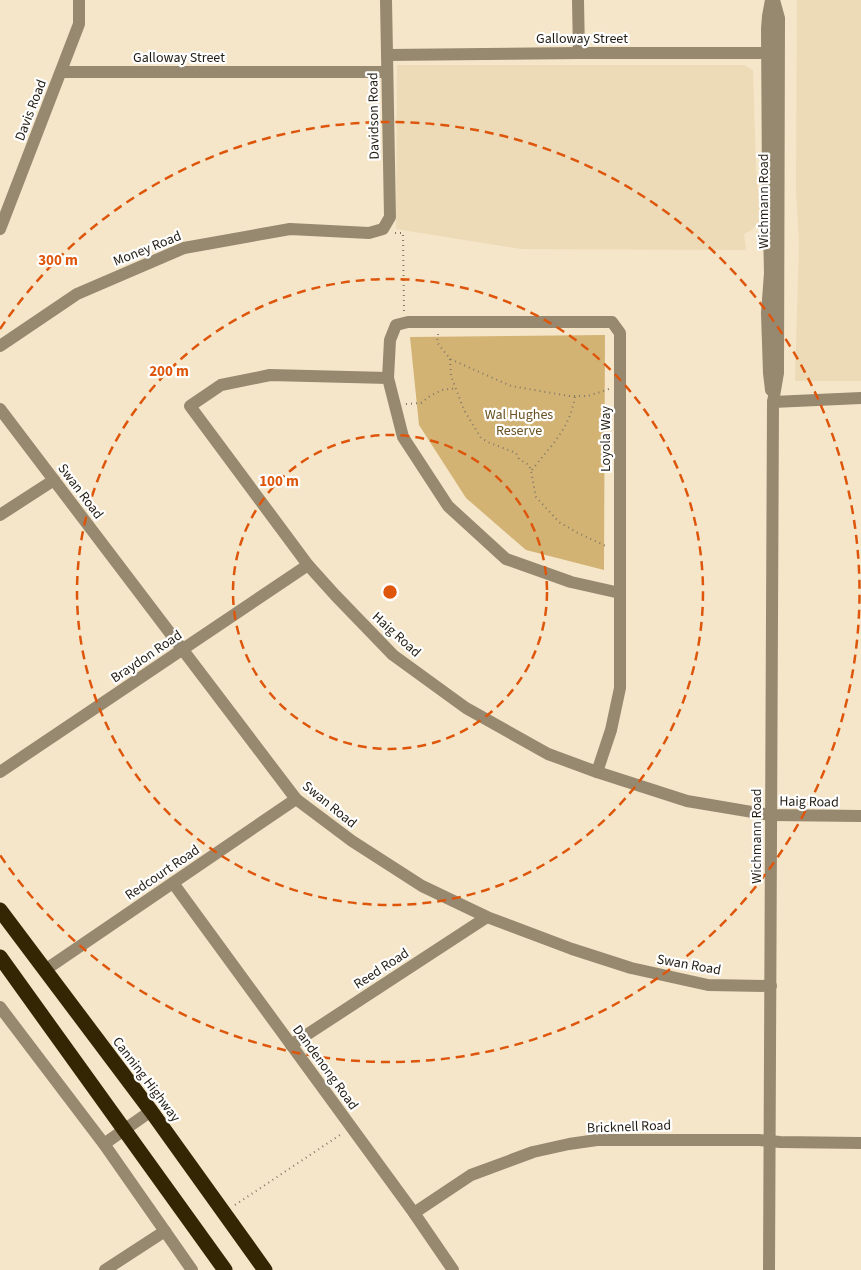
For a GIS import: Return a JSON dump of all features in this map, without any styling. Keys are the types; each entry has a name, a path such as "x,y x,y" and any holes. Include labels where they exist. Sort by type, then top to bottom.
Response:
{"highway":[{"name":"Canning Highway","path":"0,910 151,1111 265,1270"},
{"path":"0,957 225,1270"}],"street":[{"name":"Davis Road","path":"0,229 79,24 79,0"},
{"name":"Davidson Road","path":"383,229 390,217 386,0"},
{"path":"578,0 579,53"},
{"name":"Wichmann Road","path":"769,1270 773,402 778,373 772,53 779,18 773,0"},
{"name":"Galloway Street","path":"387,55 772,53"},
{"name":"Galloway Street","path":"60,72 388,72"},
{"name":"Money Road","path":"0,346 77,294 184,248 290,229 368,233 383,229"},
{"name":"Loyola Way","path":"400,324 438,322 612,322 620,333 620,688 611,730 596,772"},
{"path":"400,324 390,340 388,378 403,437 448,506 506,559 571,582 620,593"},
{"name":"Haig Road","path":"388,378 270,375 221,385 190,406 308,565 394,655 466,708 548,754 596,772 687,801 770,815 861,816"},
{"path":"773,402 861,398"},
{"name":"Swan Road","path":"0,409 296,799 352,841 422,886 486,917 572,949 631,968 708,985 771,986"},
{"path":"0,515 54,480"},
{"name":"Braydon Road","path":"0,772 308,565"},
{"name":"Redcourt Road","path":"45,970 296,799"},
{"name":"Dandenong Road","path":"173,883 414,1213 453,1270"},
{"name":"Reed Road","path":"291,1045 486,917"},
{"path":"0,1007 104,1144 192,1270"},
{"path":"104,1144 151,1111"},
{"name":"Bricknell Road","path":"414,1213 471,1175 516,1157 549,1148 597,1140 861,1143"},
{"path":"105,1270 165,1231"}],"path":[{"path":"383,229 404,233 400,324"},
{"path":"438,322 438,342 450,359 511,386 575,396 588,396 620,385"},
{"path":"450,359 450,376 457,388 464,410 481,438 516,453 519,459 529,465 536,497 559,522 598,543 620,550"},
{"path":"395,404 421,403 442,390 457,388"},
{"path":"531,471 567,426 573,411 575,396"},
{"path":"232,1207 352,1128"}],"shaded area":[{"path":"797,0 861,0 861,381 795,381 799,245 796,188"},
{"path":"397,65 744,65 753,70 756,169 761,219 752,230 744,234 746,250 521,249 396,229"}],"green space":[{"name":"Wal Hughes Reserve","path":"605,335 604,570 526,550 466,498 419,425 410,337"}]}
